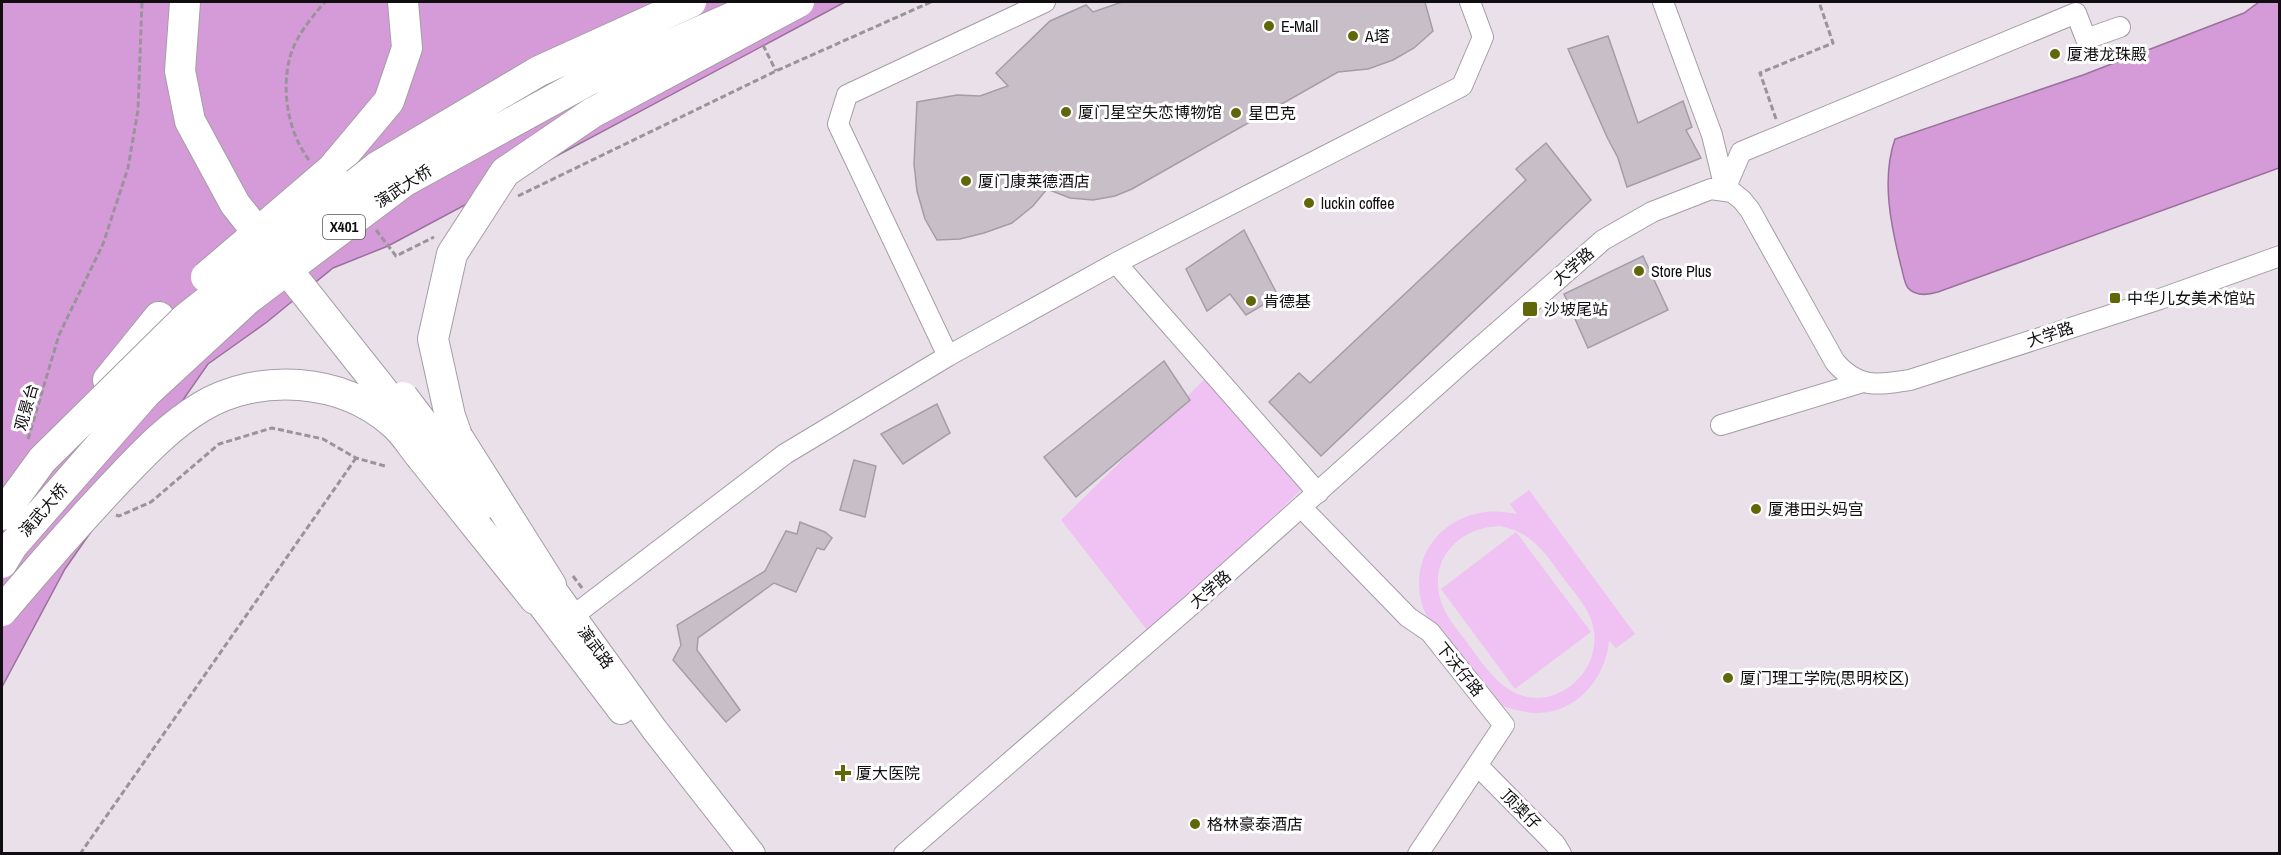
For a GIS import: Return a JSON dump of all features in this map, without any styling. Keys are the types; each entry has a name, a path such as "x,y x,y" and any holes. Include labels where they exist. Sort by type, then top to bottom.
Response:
{"highway":[{"path":"185,2 180,71 190,121 235,204 552,585"},
{"path":"203,2 195,21 194,72 205,119 229,168 436,446 552,585"},
{"path":"37,454 159,317 332,170 389,101 407,48 403,2"},
{"name":"演武大桥","path":"2,515 37,454 186,318 377,167 539,71 691,2"},
{"name":"演武大桥","path":"2,563 13,545 146,393 248,299 405,181 587,81 767,2"},
{"path":"436,446 450,416 433,339 452,254 505,172 592,113 799,2"},
{"path":"2,611 92,507 163,434 202,406 243,390 293,384 341,392 436,446"}],"main road":[{"name":"演武路","path":"552,585 583,609 654,729 752,854"},
{"name":"演武路","path":"552,585 732,854"}],"street":[{"path":"948,356 838,124 847,95 1045,2"},
{"path":"583,609 785,454 948,356 1116,263 1462,86 1483,37 1470,2"},
{"path":"1663,2 1712,135 1725,189 1742,200 1750,210 1835,362 1853,379 1863,382"},
{"path":"1725,189 1741,152 2076,13 2086,39 2120,27"},
{"name":"大学路","path":"904,854 1302,508 1463,362 1603,240 1652,212 1711,189 1725,189"},
{"name":"大学路","path":"1721,425 1863,382 1881,384 1910,380 2160,299 2280,256"},
{"path":"1116,263 1318,493"},
{"name":"下沃仔路","path":"1302,508 1408,617 1430,632 1504,725 1418,854"},
{"name":"顶澳仔","path":"1478,766 1555,844 1561,854"}],"path":[{"name":"观景台","path":"37,454 28,439 59,335 103,244 128,168 138,110 142,2"},
{"path":"311,163 290,120 286,84 291,56 306,24 325,2"},
{"path":"512,200 776,71 931,2"},
{"path":"1777,121 1760,73 1833,43 1819,2"},
{"path":"370,223 396,256 438,235"},
{"path":"109,513 119,516 152,502 219,444 272,428 323,439 356,458 385,466"},
{"path":"80,854 356,458"},
{"path":"552,585 583,609"}],"shaded area":[{"path":"2,2 845,2 388,246 333,268 267,322 208,364 65,569 2,687"},
{"path":"2259,2 2279,2 2279,168 1938,292 1918,294 1908,288 1897,251 1889,202 1889,170 1895,139 2083,75 2244,13"},
{"path":"1209,375 1307,484 1151,635 1061,520"},
{"path":"1529,490 1635,634 1616,648 1609,641 1606,657 1592,685 1568,705 1554,711 1538,713 1521,711 1495,701 1430,623 1421,600 1419,577 1424,557 1435,539 1450,525 1470,515 1492,512 1517,514 1510,504","holes":["1500,526 1512,529 1538,545 1585,607 1594,629 1593,654 1582,675 1563,691 1551,696 1536,698 1523,696 1500,683 1454,626 1440,598 1439,570 1451,547 1461,538 1486,528"]},
{"path":"1516,532 1591,632 1515,689 1441,589"}],"building":[{"path":"1122,2 1425,2 1433,31 1414,48 1393,60 1368,69 1338,72 1132,189 1115,196 1093,200 1070,198 1047,189 1033,206 1012,223 960,239 937,240 925,219 917,191 914,164 917,102 957,95 980,96 1008,86 996,73 1050,21 1086,5 1093,12"},
{"path":"1608,36 1638,123 1683,101 1692,127 1686,130 1701,158 1627,187 1618,158 1568,49"},
{"path":"1546,143 1591,200 1321,456 1269,402 1299,373 1310,383 1526,180 1516,169"},
{"path":"1244,230 1278,296 1246,315 1230,294 1207,311 1186,269"},
{"path":"1643,256 1668,310 1588,348 1564,294"},
{"path":"1164,361 1190,400 1076,497 1044,457"},
{"path":"937,404 950,433 903,464 881,434"},
{"path":"854,460 876,466 865,517 840,510"},
{"path":"800,522 825,532 832,538 824,550 817,548 796,592 774,583 698,638 697,650 740,710 726,722 673,660 681,645 677,625 765,571 786,531 797,534"}],"place":[{"name":"E-Mall","path":"1269,26"},
{"name":"A塔","path":"1353,36"},
{"name":"厦港龙珠殿","path":"2055,54"},
{"name":"厦门星空失恋博物馆","path":"1066,112"},
{"name":"星巴克","path":"1236,113"},
{"name":"厦门康莱德酒店","path":"966,181"},
{"name":"luckin coffee","path":"1309,203"},
{"name":"Store Plus","path":"1639,271"},
{"name":"中华儿女美术馆站","path":"2115,298"},
{"name":"肯德基","path":"1251,301"},
{"name":"沙坡尾站","path":"1530,309"},
{"name":"厦港田头妈宫","path":"1756,509"},
{"name":"厦门理工学院(思明校区)","path":"1728,678"},
{"name":"厦大医院","path":"843,773"},
{"name":"格林豪泰酒店","path":"1195,824"}]}
